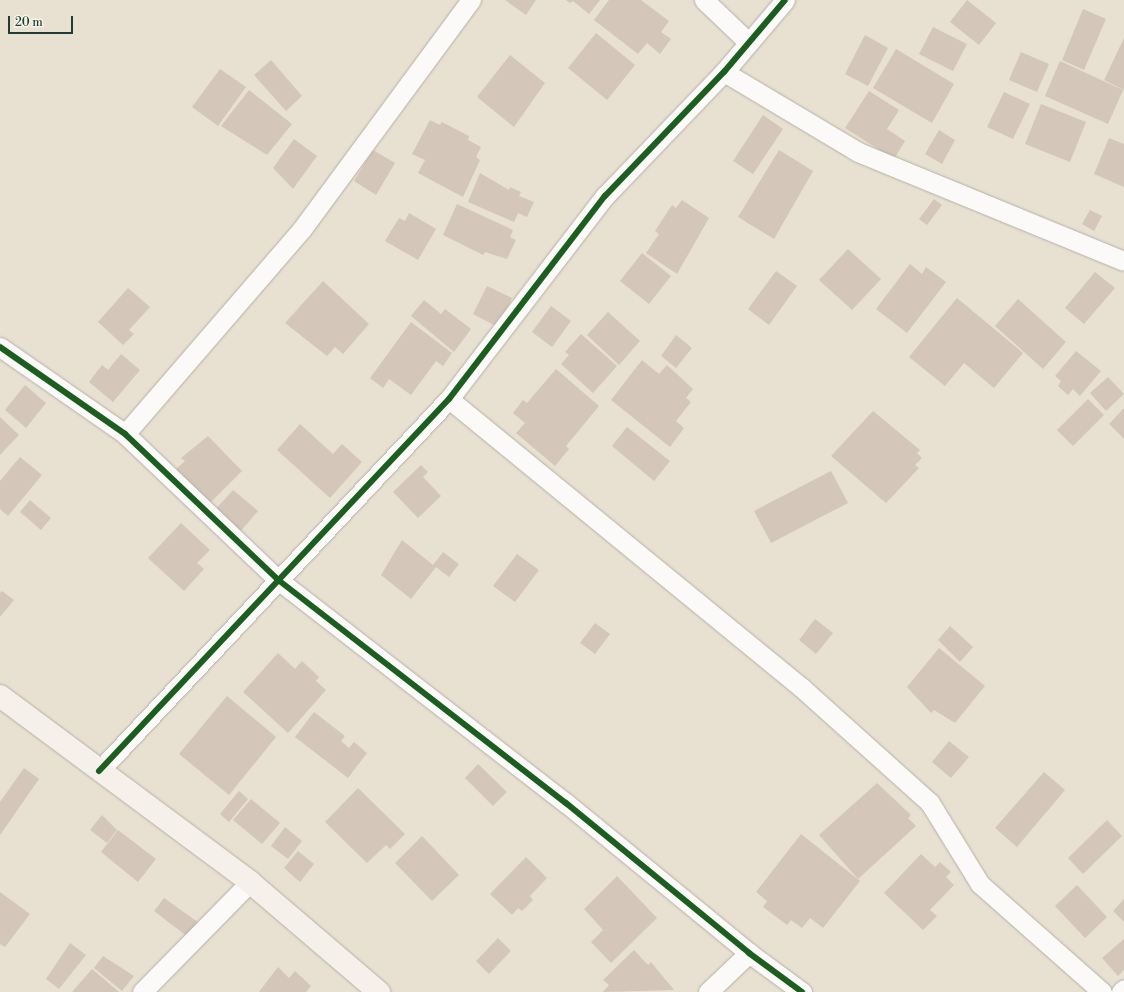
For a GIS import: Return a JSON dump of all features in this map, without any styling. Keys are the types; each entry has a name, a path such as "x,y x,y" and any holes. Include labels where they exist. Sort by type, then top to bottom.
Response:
{"main road":[{"path":"0,696 250,882 379,992"}],"street":[{"path":"125,434 302,229 471,0"},
{"path":"704,0 748,42"},
{"path":"99,771 277,579 449,399 605,196 724,72 785,0"},
{"path":"724,72 858,152 1124,261"},
{"path":"0,347 125,434 277,579 566,803 749,953 802,992"},
{"path":"449,399 802,688 930,803 980,884 1102,992"},
{"path":"142,992 250,882"},
{"path":"708,992 749,953"},
{"path":"1121,992 1124,989"}],"building":[{"path":"505,0 536,0 526,15"},
{"path":"566,0 600,0 589,14 573,1 570,3"},
{"path":"609,0 641,0 669,21 661,32 671,39 660,54 647,43 638,54 594,20"},
{"path":"967,0 996,23 979,45 950,22"},
{"path":"1083,9 1106,19 1084,70 1062,60"},
{"path":"933,27 967,44 953,71 919,54"},
{"path":"596,33 635,65 607,100 568,68"},
{"path":"865,35 888,48 868,86 845,74"},
{"path":"1124,38 1124,90 1104,80"},
{"path":"896,49 954,84 932,123 873,88"},
{"path":"1021,52 1049,64 1037,92 1009,80"},
{"path":"510,55 545,83 514,127 477,97"},
{"path":"271,60 302,96 286,111 254,75"},
{"path":"1060,61 1123,90 1108,124 1045,96"},
{"path":"220,69 246,87 218,126 192,107"},
{"path":"249,90 292,124 267,155 221,126"},
{"path":"869,91 899,110 887,129 905,141 894,159 845,128"},
{"path":"1004,92 1030,104 1013,139 987,127"},
{"path":"1041,104 1086,122 1070,162 1025,144"},
{"path":"763,115 783,129 753,174 733,161"},
{"path":"430,120 440,125 442,122 469,136 468,140 481,147 476,157 480,160 463,197 418,173 425,160 412,154"},
{"path":"939,130 955,140 942,164 925,154"},
{"path":"1109,138 1124,144 1124,187 1094,174"},
{"path":"294,139 317,156 293,189 273,168"},
{"path":"373,150 395,163 376,195 354,181"},
{"path":"779,150 813,171 774,239 738,217"},
{"path":"480,173 509,190 510,187 521,192 519,196 534,202 527,217 518,213 514,222 468,202"},
{"path":"934,199 942,205 927,225 919,219"},
{"path":"682,200 709,218 677,274 646,253 659,234 655,231 672,205 676,208"},
{"path":"457,204 513,230 510,237 516,240 507,259 485,252 483,255 443,235"},
{"path":"1090,210 1102,216 1094,231 1082,224"},
{"path":"409,213 436,229 418,260 385,241 399,218 405,221"},
{"path":"848,249 881,279 852,310 819,280"},
{"path":"642,253 671,276 649,304 620,281"},
{"path":"910,264 922,274 926,267 946,282 907,333 876,309"},
{"path":"776,271 797,286 769,325 748,309"},
{"path":"1095,272 1115,288 1084,324 1065,308"},
{"path":"323,281 369,324 343,354 335,347 327,356 285,323"},
{"path":"487,286 512,298 498,327 473,314"},
{"path":"128,288 150,307 129,330 134,334 123,345 98,322"},
{"path":"957,298 1023,353 994,388 964,363 945,386 909,357"},
{"path":"1018,299 1066,342 1043,369 995,326"},
{"path":"424,300 441,314 445,309 471,329 454,352 411,316"},
{"path":"551,306 571,321 552,347 532,332"},
{"path":"608,312 640,341 619,365 587,335"},
{"path":"411,322 452,353 443,366 436,361 411,395 389,379 383,388 370,378"},
{"path":"581,334 617,366 593,393 561,364 569,355 565,352"},
{"path":"676,335 692,348 676,368 661,356"},
{"path":"1076,351 1101,371 1080,396 1073,389 1068,395 1058,386 1061,381 1055,376"},
{"path":"121,354 140,370 113,402 89,382 102,365 108,370"},
{"path":"642,360 659,374 667,365 693,389 686,398 691,402 676,421 684,428 670,447 611,400"},
{"path":"556,369 599,406 566,446 569,449 555,466 516,433 525,423 513,413 523,400 527,403"},
{"path":"1108,377 1124,394 1106,411 1090,393"},
{"path":"25,385 46,403 26,428 5,410"},
{"path":"1088,399 1104,415 1073,446 1057,430"},
{"path":"1124,408 1124,439 1109,424"},
{"path":"873,411 920,450 917,453 922,458 915,465 919,468 886,503 831,456"},
{"path":"0,417 19,435 0,455"},
{"path":"300,424 333,454 342,444 362,462 330,498 277,450"},
{"path":"627,427 670,461 654,481 612,446"},
{"path":"208,436 242,471 206,507 173,472 185,461 181,458"},
{"path":"20,457 42,475 8,516 0,509 0,481"},
{"path":"421,465 428,472 423,477 441,496 418,518 393,492"},
{"path":"831,471 848,503 771,543 754,511"},
{"path":"233,490 258,511 239,533 214,511"},
{"path":"30,500 51,518 41,530 20,512"},
{"path":"181,523 210,550 197,563 204,569 184,591 148,558"},
{"path":"402,540 433,565 443,552 459,564 449,577 436,567 411,599 381,575"},
{"path":"517,554 539,570 515,602 493,586"},
{"path":"2,591 14,600 0,617 0,593"},
{"path":"815,619 833,633 816,654 799,640"},
{"path":"595,623 610,634 595,654 580,643"},
{"path":"950,626 973,647 960,662 938,640"},
{"path":"939,648 985,686 955,723 934,710 931,713 907,687"},
{"path":"278,653 295,669 302,661 319,677 316,681 326,690 288,733 243,692"},
{"path":"227,696 276,737 229,795 179,754"},
{"path":"314,712 345,736 341,741 349,748 354,742 367,753 348,778 295,737"},
{"path":"949,741 969,757 951,778 932,762"},
{"path":"478,764 507,792 493,806 465,778"},
{"path":"24,768 39,779 0,835 0,802"},
{"path":"1044,772 1065,790 1017,847 995,828"},
{"path":"877,783 911,815 908,818 916,826 858,879 819,835"},
{"path":"358,788 405,834 390,849 386,845 367,863 325,822"},
{"path":"239,791 248,799 229,822 220,814"},
{"path":"251,799 280,823 262,844 233,820"},
{"path":"102,815 117,830 107,843 90,830"},
{"path":"1107,820 1122,836 1083,874 1068,858"},
{"path":"285,827 302,841 288,859 271,846"},
{"path":"118,830 156,859 138,882 101,852"},
{"path":"801,834 860,881 823,928 810,918 802,928 791,920 787,925 763,907 767,901 756,892"},
{"path":"422,836 459,875 432,901 395,863"},
{"path":"298,851 314,864 300,882 284,868"},
{"path":"921,854 935,867 940,862 951,872 946,877 954,885 930,910 937,916 923,930 884,893"},
{"path":"526,857 547,878 530,896 533,900 522,911 518,908 512,915 490,894"},
{"path":"617,876 657,918 611,963 591,942 603,930 584,909"},
{"path":"1077,885 1107,917 1085,938 1055,906"},
{"path":"0,892 30,914 5,947 0,944"},
{"path":"164,898 199,923 188,937 154,911"},
{"path":"1124,899 1124,922 1113,911"},
{"path":"498,938 511,951 489,974 476,961"},
{"path":"1124,939 1124,970 1118,976 1102,958"},
{"path":"70,943 86,955 59,989 46,979"},
{"path":"634,950 648,965 651,962 674,990 603,992 609,985 603,980"},
{"path":"103,956 134,976 122,991 94,968"},
{"path":"278,967 289,978 295,971 311,986 306,992 259,992"},
{"path":"92,969 119,992 72,992"}],"cycle path":[{"path":"99,771 449,399 605,196 724,72 785,0"},
{"path":"0,347 125,434 277,579 566,803 749,953 802,992"}]}
